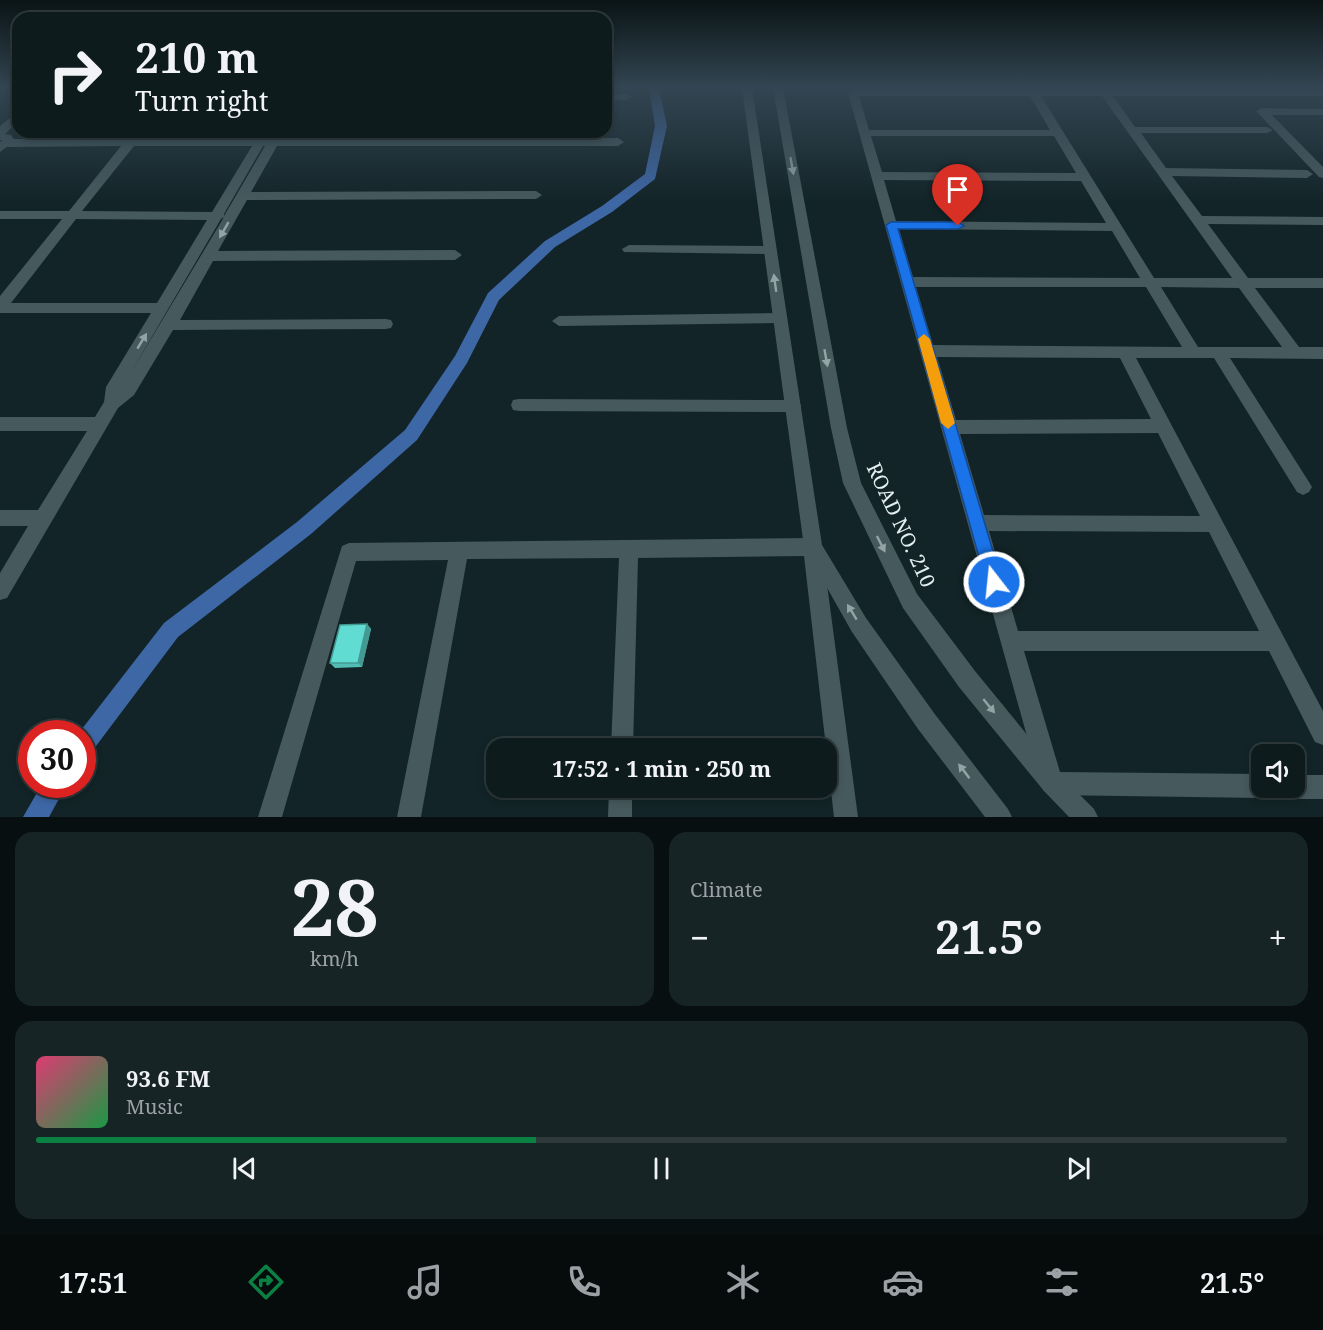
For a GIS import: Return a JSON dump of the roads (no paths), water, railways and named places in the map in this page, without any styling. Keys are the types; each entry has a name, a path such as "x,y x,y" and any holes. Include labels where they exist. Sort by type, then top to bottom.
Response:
{"street":[{"path":"752,126 813,548 846,817"},
{"name":"ROAD NO. 210","path":"785,126 839,428 852,483 910,601 967,679 1052,783 1086,817"},
{"path":"863,126 1052,783 1251,786"},
{"path":"1054,126 1193,352"},
{"path":"1128,126 1294,352"},
{"path":"1277,126 1323,174"},
{"path":"1131,130 1266,130"},
{"path":"865,133 1058,133"},
{"path":"6,138 130,143 267,142 360,138"},
{"path":"430,138 618,142"},
{"path":"0,591 112,403 128,391 169,325 243,196 267,142"},
{"path":"112,403 112,391 218,216 267,142"},
{"path":"0,307 130,143"},
{"path":"1162,172 1307,174"},
{"path":"877,176 1085,177"},
{"path":"243,196 536,195"},
{"path":"0,215 218,216"},
{"path":"1197,220 1323,221"},
{"path":"891,225 1116,227"},
{"path":"629,249 770,250"},
{"path":"209,256 455,255"},
{"path":"907,282 1323,283"},
{"path":"0,307 162,308"},
{"path":"559,321 780,318"},
{"path":"169,325 386,324"},
{"path":"927,351 1294,352 1321,356"},
{"path":"1125,352 1323,734"},
{"path":"1218,352 1303,487"},
{"path":"519,405 793,406"},
{"path":"0,424 100,424"},
{"path":"949,426 1164,426"},
{"path":"0,518 43,518"},
{"path":"977,523 1214,524"},
{"path":"270,817 349,552 813,548"},
{"path":"813,548 866,634 926,721 1000,817"},
{"path":"409,817 459,551"},
{"path":"622,738 629,551"},
{"path":"1011,641 1275,641"},
{"path":"1305,787 1323,787"},
{"path":"620,817 621,798"}],"waterway":[{"path":"96,728 171,630 304,528 411,435 461,359 493,297 550,244 607,209 651,176 661,126"},
{"path":"35,817 47,798"}]}
